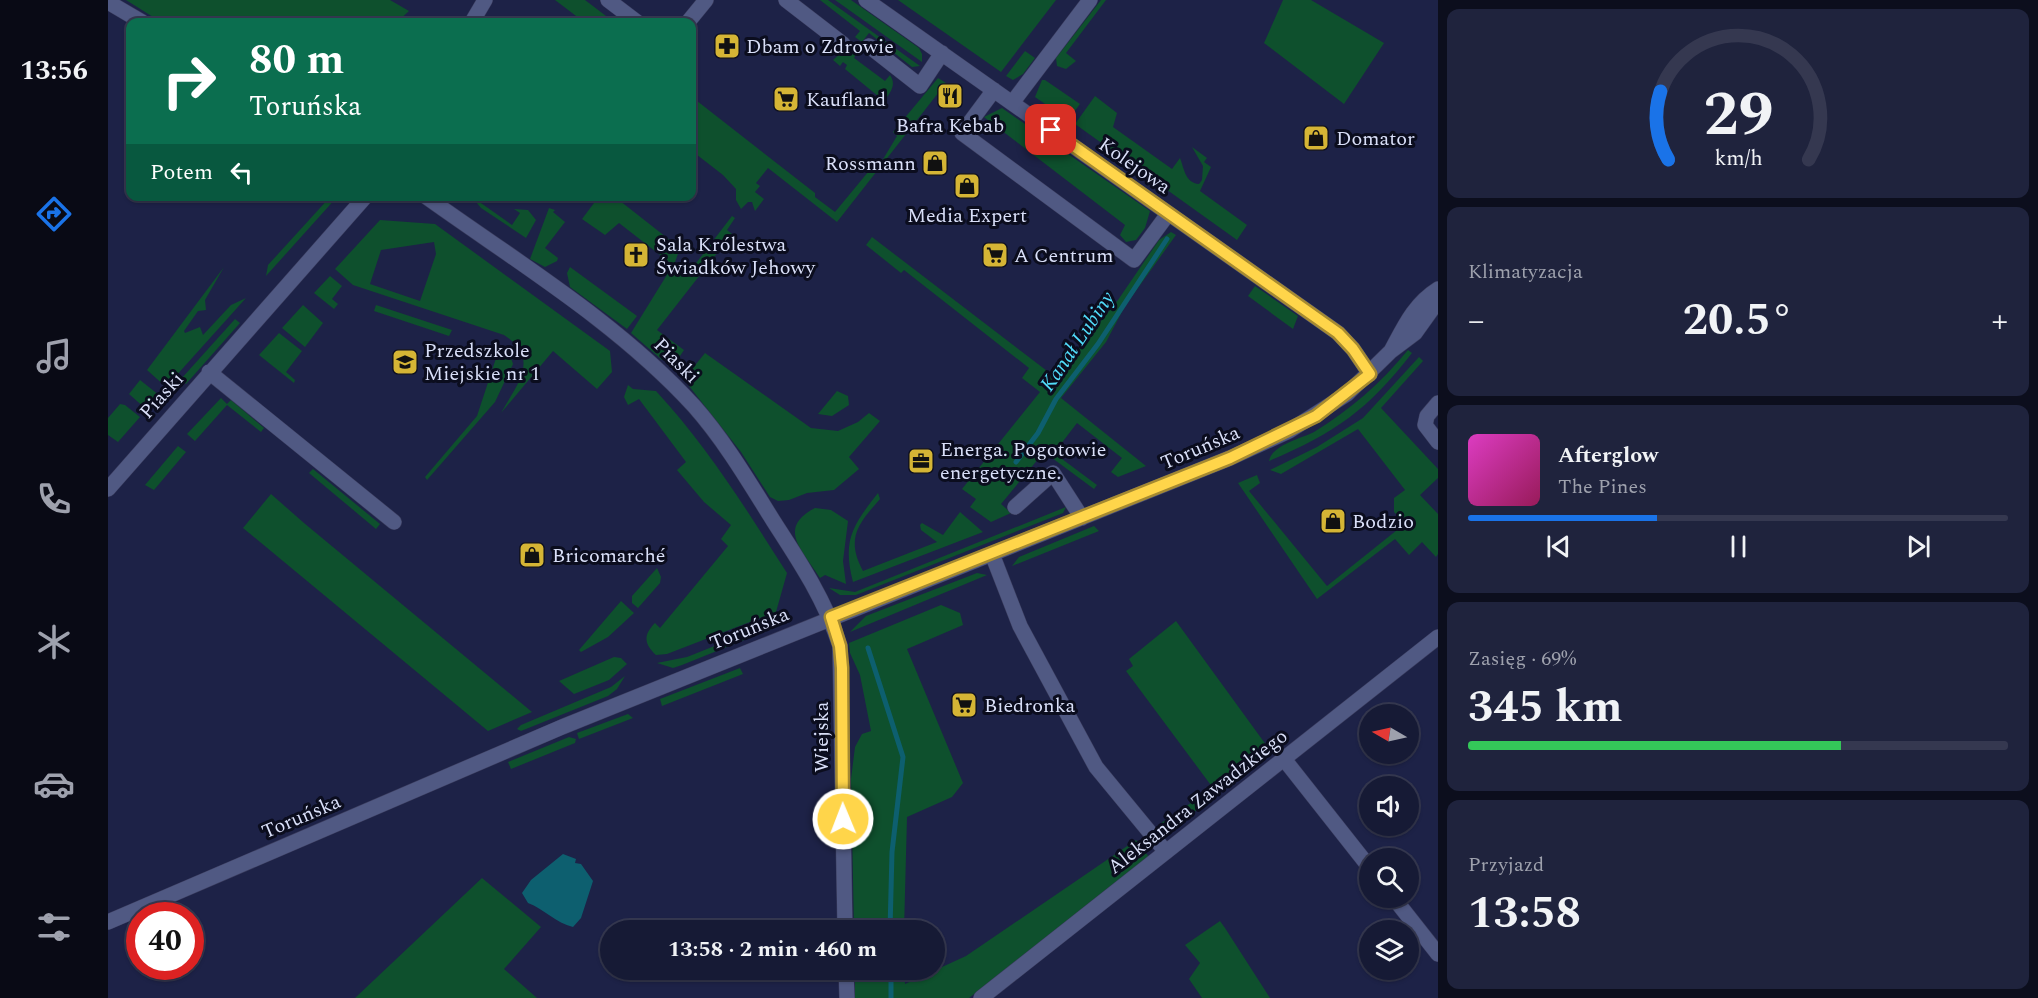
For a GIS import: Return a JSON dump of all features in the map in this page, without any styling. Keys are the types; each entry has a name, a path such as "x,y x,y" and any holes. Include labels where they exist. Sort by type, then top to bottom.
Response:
{"street":[{"path":"474,18 485,0"},
{"path":"608,0 632,18"},
{"path":"691,18 706,0"},
{"path":"786,0 843,44"},
{"name":"Kolejowa","path":"866,0 1338,333 1353,349 1370,374"},
{"path":"1012,103 1090,0"},
{"path":"108,2 135,18"},
{"path":"868,46 920,86 942,53"},
{"path":"994,90 962,133 1134,260 1168,214"},
{"name":"Piaski","path":"108,489 362,201"},
{"name":"Piaski","path":"432,201 623,338 669,380 728,450 806,572 831,617"},
{"name":"Toruńska","path":"1392,351 1401,328 1426,297 1438,289"},
{"name":"Toruńska","path":"108,922 449,774 831,617 1230,458 1289,431 1324,410 1370,374 1392,351 1415,333 1438,302"},
{"path":"209,372 394,522"},
{"path":"1438,404 1427,416 1425,422 1426,429 1438,442"},
{"path":"1015,507 1053,473 1082,518"},
{"path":"992,554 1020,626 1096,767 1166,852"},
{"name":"Wiejska","path":"831,617 840,646 842,668 845,920"},
{"name":"Aleksandra Zawadzkiego","path":"981,998 1438,637"},
{"path":"1284,759 1359,854"},
{"path":"1402,908 1438,954"},
{"path":"846,980 847,998"}],"shaded area":[{"path":"126,0 390,0 409,11 401,18 155,18"},
{"path":"555,0 585,0 609,18 579,18"},
{"path":"820,0 828,0 920,66 912,67 869,33 862,42 855,37 860,31"},
{"path":"835,0 851,0 919,48 922,62"},
{"path":"898,0 1056,0 1001,72"},
{"path":"1101,0 1106,0 1066,53 1076,61 1066,69 1057,66 1056,58"},
{"path":"1283,0 1311,0 1384,43 1344,104 1264,43"},
{"path":"850,45 858,51 854,58 885,81 890,75 893,86 884,101 845,69 847,65 843,62 840,66 833,60"},
{"path":"1025,51 1035,58 1023,74 1013,80 1006,76"},
{"path":"938,78 946,83 837,222 768,168 756,183 760,186 755,192 764,199 755,211 752,202 748,202 741,209 736,200 736,189 723,175 696,154 696,100 815,193 815,197 835,212 878,160 882,161 897,136 893,132"},
{"path":"1042,80 1080,104 1068,120 1035,97"},
{"path":"1095,96 1117,113 1113,127 1172,169 1180,158 1188,178 1194,183 1199,184 1202,180 1203,166 1192,147 1207,158 1204,162 1211,167 1200,191 1247,225 1237,240 1075,124"},
{"path":"1002,108 1150,211 1145,228 1136,240 1126,242 1120,235 1125,225 984,117"},
{"path":"326,201 333,201 266,276 268,265"},
{"path":"475,201 512,225 520,213 514,209 528,210 536,220 526,238 481,208"},
{"path":"592,201 620,201 680,248 674,265 687,275 732,216 735,218 727,230 732,234 657,330 684,350 678,359 662,360 631,333 673,265 619,223 605,235 582,219 594,203"},
{"path":"549,208 555,210 553,212 565,222 545,248 558,258 557,261 545,267 530,259"},
{"path":"380,220 435,224 610,351 612,372 597,389 553,351 501,413 519,382 524,363 515,344 504,335 353,285 335,269","holes":["434,242 436,254 420,301 370,284 381,250"]},
{"path":"1171,232 1176,235 1125,306 1106,342 1061,398 1146,466 1118,477 1111,472 1122,458 1077,423 1054,453 1097,485 1094,489 1044,452 1001,504 1011,513 991,522 970,507 976,499 962,489 1040,392 1022,378 1029,368 904,270 901,273 866,245 872,237 1055,377 1118,300 1159,240"},
{"path":"224,267 205,300 206,310 198,311 184,331 185,333 200,327 203,335 231,305 246,298 166,387 147,370"},
{"path":"570,267 637,316 627,329 570,287 567,273"},
{"path":"330,276 342,286 332,299 338,304 334,309 314,293"},
{"path":"1255,286 1298,316 1293,329 1248,296"},
{"path":"303,305 323,323 305,347 282,328"},
{"path":"376,305 452,330 449,336 374,311"},
{"path":"235,319 240,323 186,384 181,379"},
{"path":"279,333 302,351 286,372 295,380 294,383 259,355"},
{"path":"500,346 510,355 513,364 495,402 427,480 425,477 477,416"},
{"path":"1408,350 1412,353 1396,373 1349,418 1332,430 1269,461 1275,451 1287,443 1314,432 1340,415 1376,385"},
{"path":"705,353 811,428 838,431 858,422 869,413 880,421 849,457 859,469 834,490 807,493 789,500 778,501 770,497 741,452 689,386 688,374"},
{"path":"1419,357 1423,361 1381,408 1438,469 1438,478 1420,495 1438,514 1438,554 1436,557 1422,542 1409,555 1395,539 1317,599 1238,483 1257,475 1260,483 1249,491 1327,586 1397,530 1393,524 1400,518 1394,512 1394,498 1405,490 1358,429 1281,474 1270,470 1317,447 1363,418"},
{"path":"140,380 159,395 146,409 129,394"},
{"path":"628,385 633,389 656,391 675,412 726,479 787,573 776,612 667,654 656,655 652,651 646,639 648,632 655,623 660,628 728,546 721,539 731,525 704,502 677,470 686,462 639,399 628,405 624,397"},
{"path":"837,391 848,396 849,405 832,416 818,414"},
{"path":"221,398 227,404 231,400 264,428 261,432 227,405 195,441 187,434"},
{"path":"120,404 125,405 140,417 118,442 108,435 108,418"},
{"path":"178,446 186,452 154,490 145,485"},
{"path":"313,469 380,524 376,529 309,473"},
{"path":"878,493 880,499 861,524 855,540 855,549 863,571 937,542 921,530 922,523 943,535 960,512 983,532 853,582 849,544 856,524"},
{"path":"271,494 532,712 488,731 243,528"},
{"path":"1066,507 1063,513 856,595 840,595 829,588 855,592"},
{"path":"815,508 831,510 848,521 843,561 846,584 825,575 820,578 797,540 795,532 797,524 803,516"},
{"path":"1094,526 1099,531 1012,566 1019,557"},
{"path":"657,568 661,577 660,583 638,608 632,603 632,596"},
{"path":"977,573 987,575 850,632 866,616"},
{"path":"621,601 634,613 608,637 581,652 579,650"},
{"path":"941,605 960,613 963,625 907,649 963,783 952,797 907,817 904,920 854,920 851,779 855,747 862,734 871,731 860,675 850,653 849,643"},
{"path":"777,621 779,626 682,665 673,668 657,663 687,657"},
{"path":"1176,621 1272,753 1176,826 1161,823 1213,788 1126,671 1133,666 1129,659"},
{"path":"614,657 621,658 627,664 609,680 574,694 559,681"},
{"path":"740,668 743,674 662,706 660,699"},
{"path":"625,676 617,689 608,696 521,731 517,729 521,725 611,687"},
{"path":"628,714 633,718 579,739 577,733"},
{"path":"569,737 576,739 575,743 511,769 508,762"},
{"path":"1136,840 1149,857 969,998 855,998 855,980 905,980 905,984 914,980 945,980 945,966 966,956"},
{"path":"563,854 576,859 575,863 581,864 593,881 581,918 573,927 528,903 522,893 531,880"},
{"path":"482,878 541,927 504,969 537,998 355,998"},
{"path":"1220,921 1270,998 1202,998 1189,979 1200,963 1185,945"}],"waterway":[{"name":"Kanał Lubiny","path":"1016,462 1038,433 1056,399 1098,344 1167,239"},
{"name":"Kanał Lubiny","path":"868,648 903,757 892,852 890,920"},
{"name":"Kanał Lubiny","path":"891,980 891,998"}],"place":[{"name":"Dbam o Zdrowie","path":"727,46"},
{"name":"Bafra Kebab","path":"950,96"},
{"name":"Kaufland","path":"786,99"},
{"name":"Domator","path":"1316,138"},
{"name":"Rossmann","path":"935,163"},
{"name":"Media Expert","path":"967,186"},
{"name":"Sala Królestwa Świadków Jehowy","path":"636,255"},
{"name":"A Centrum","path":"995,255"},
{"name":"Przedszkole Miejskie nr 1","path":"405,362"},
{"name":"Energa. Pogotowie energetyczne.","path":"921,461"},
{"name":"Bodzio","path":"1333,521"},
{"name":"Bricomarché","path":"532,555"},
{"name":"Biedronka","path":"964,705"}],"route":[{"path":"843,819 842,668 840,646 831,617 1230,458 1316,416 1370,374 1348,342 1338,333 1051,130"}]}
